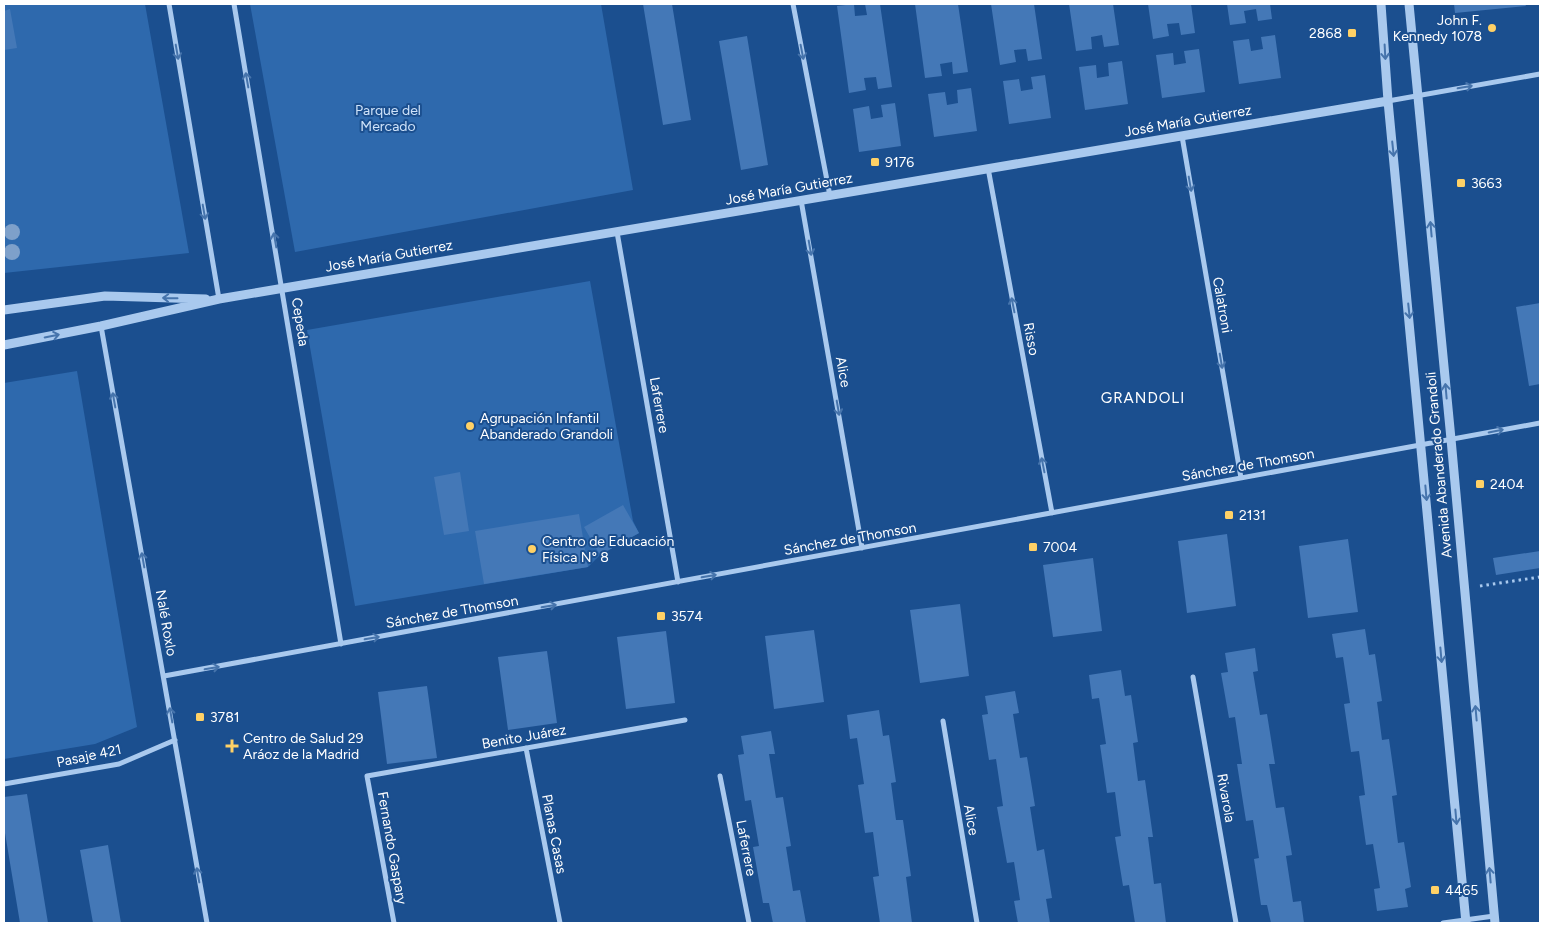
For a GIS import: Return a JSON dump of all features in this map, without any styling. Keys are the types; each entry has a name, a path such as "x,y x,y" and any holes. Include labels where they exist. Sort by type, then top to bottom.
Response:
{"street":[{"path":"169,4 219,299"},
{"name":"Cepeda","path":"234,4 342,644"},
{"path":"792,4 830,196"},
{"name":"Avenida Abanderado Grandoli","path":"1382,4 1388,101 1466,921"},
{"name":"Avenida Abanderado Grandoli","path":"1409,4 1451,439 1494,920"},
{"name":"José María Gutierrez","path":"4,345 101,326 219,299 1540,74"},
{"name":"Calatroni","path":"1182,136 1241,478"},
{"name":"Risso","path":"988,168 1052,513"},
{"name":"Alice","path":"802,200 862,548"},
{"name":"Laferrere","path":"617,232 678,582"},
{"name":"José María Gutierrez","path":"4,310 105,296 219,299"},
{"name":"Nalé Roxlo","path":"101,326 206,923"},
{"name":"Sánchez de Thomson","path":"164,676 1540,423"},
{"name":"Rivarola","path":"1194,677 1236,923"},
{"name":"Benito Juárez","path":"367,776 685,720"},
{"name":"Alice","path":"943,721 978,923"},
{"name":"Pasaje 421","path":"4,784 119,764 175,740"},
{"name":"Planas Casas","path":"526,748 560,923"},
{"name":"Fernando Gaspary","path":"367,776 394,923"},
{"name":"Laferrere","path":"720,776 749,923"},
{"path":"1443,923 1494,920"}],"path":[{"path":"1464,589 1540,577"}],"green space":[{"path":"4,4 145,4 189,253 4,273"},
{"name":"Parque del Mercado","path":"250,4 601,4 633,190 295,252"},
{"name":"Agrupación Infantil Abanderado Grandoli","path":"590,281 633,521 639,533 600,555 588,567 355,606 307,330"},
{"path":"77,371 137,727 95,744 4,759 4,383"}],"building":[{"path":"643,4 672,4 691,120 663,125"},
{"path":"854,4 855,16 867,15 865,4 880,4 892,87 878,89 876,77 864,78 866,90 849,93 837,6"},
{"path":"915,4 958,4 968,72 953,74 952,62 940,64 942,76 925,78"},
{"path":"991,4 1034,4 1042,59 1028,61 1026,49 1014,50 1016,62 1000,65"},
{"path":"1069,4 1113,4 1119,45 1104,47 1102,35 1091,37 1092,49 1076,51"},
{"path":"1148,4 1191,4 1195,33 1181,35 1179,23 1167,24 1169,36 1153,39"},
{"path":"1227,4 1270,4 1272,19 1258,21 1256,9 1244,11 1246,23 1230,25"},
{"path":"1454,4 1525,4 1526,6 1455,13"},
{"path":"10,9 17,48 4,50 4,11"},
{"path":"1275,35 1281,78 1239,84 1233,41 1249,39 1251,51 1263,49 1261,37"},
{"path":"747,36 768,165 741,170 719,41"},
{"path":"1199,49 1205,92 1162,98 1156,55 1173,53 1174,65 1186,63 1184,51"},
{"path":"1122,61 1128,104 1085,110 1079,67 1096,65 1097,78 1109,76 1108,63"},
{"path":"1045,75 1051,118 1009,124 1003,81 1019,79 1021,91 1033,89 1031,77"},
{"path":"971,88 977,131 934,137 928,94 945,92 947,105 958,103 957,90"},
{"path":"895,103 901,146 859,152 853,109 869,106 871,119 883,117 881,105"},
{"path":"1540,303 1540,384 1529,386 1516,307"},
{"path":"460,472 469,531 444,535 434,477"},
{"path":"623,505 639,533 600,555 584,527"},
{"path":"579,514 588,567 484,584 475,531"},
{"path":"1227,534 1236,606 1187,613 1178,541"},
{"path":"1348,539 1358,612 1308,618 1299,546"},
{"path":"1540,551 1540,568 1496,575 1493,558"},
{"path":"1093,558 1102,631 1053,637 1043,565"},
{"path":"960,604 969,676 920,683 910,610"},
{"path":"1365,629 1369,655 1375,654 1382,701 1377,702 1382,740 1389,739 1397,795 1392,796 1398,843 1404,842 1411,887 1405,889 1408,907 1377,911 1374,889 1380,888 1373,844 1366,845 1359,796 1365,795 1359,751 1351,752 1344,704 1350,703 1343,657 1336,658 1332,634"},
{"path":"814,630 824,702 774,709 765,636"},
{"path":"666,631 675,703 626,709 617,637"},
{"path":"1255,648 1258,671 1253,672 1260,715 1267,714 1275,764 1269,764 1276,808 1284,807 1292,855 1286,856 1293,902 1301,901 1304,923 1271,923 1267,905 1261,905 1254,859 1259,858 1253,820 1246,821 1237,764 1242,764 1235,717 1229,718 1221,673 1228,672 1225,653"},
{"path":"547,651 557,723 508,730 498,657"},
{"path":"1121,670 1125,696 1131,695 1138,742 1133,743 1138,781 1145,780 1153,837 1148,837 1154,884 1161,883 1166,923 1135,923 1129,885 1123,886 1115,837 1121,836 1115,792 1107,793 1100,745 1106,744 1099,698 1092,699 1089,675"},
{"path":"427,686 437,758 387,764 378,692"},
{"path":"1015,691 1019,713 1013,714 1020,758 1027,757 1035,806 1030,807 1037,851 1044,849 1052,898 1046,899 1050,923 1018,923 1014,901 1020,900 1014,862 1007,863 997,807 1003,806 996,759 989,760 982,715 988,714 985,696"},
{"path":"879,710 883,736 889,735 896,782 891,783 896,820 903,820 911,876 906,877 912,923 880,923 873,877 879,876 873,832 865,833 858,785 864,784 857,738 850,739 847,715"},
{"path":"771,731 775,754 769,754 776,798 783,797 791,846 786,847 793,891 800,890 806,923 773,923 769,903 763,903 753,847 759,846 751,800 745,801 738,755 744,754 741,736"},
{"path":"27,794 48,923 20,923 4,827 4,797"},
{"path":"108,845 121,923 93,923 80,850"}],"place":[{"name":"John F. Kennedy 1078","path":"1492,28"},
{"name":"2868","path":"1352,33"},
{"name":"9176","path":"875,162"},
{"name":"3663","path":"1461,183"},
{"name":"Agrupación Infantil Abanderado Grandoli","path":"470,426"},
{"name":"2404","path":"1480,484"},
{"name":"2131","path":"1229,515"},
{"name":"7004","path":"1033,547"},
{"name":"Centro de Educación Física N° 8","path":"532,549"},
{"name":"3574","path":"661,616"},
{"name":"3781","path":"200,717"},
{"name":"Centro de Salud 29 Aráoz de la Madrid","path":"232,746"},
{"name":"4465","path":"1435,890"}],"district":[{"name":"GRANDOLI","path":"1143,398"}]}
